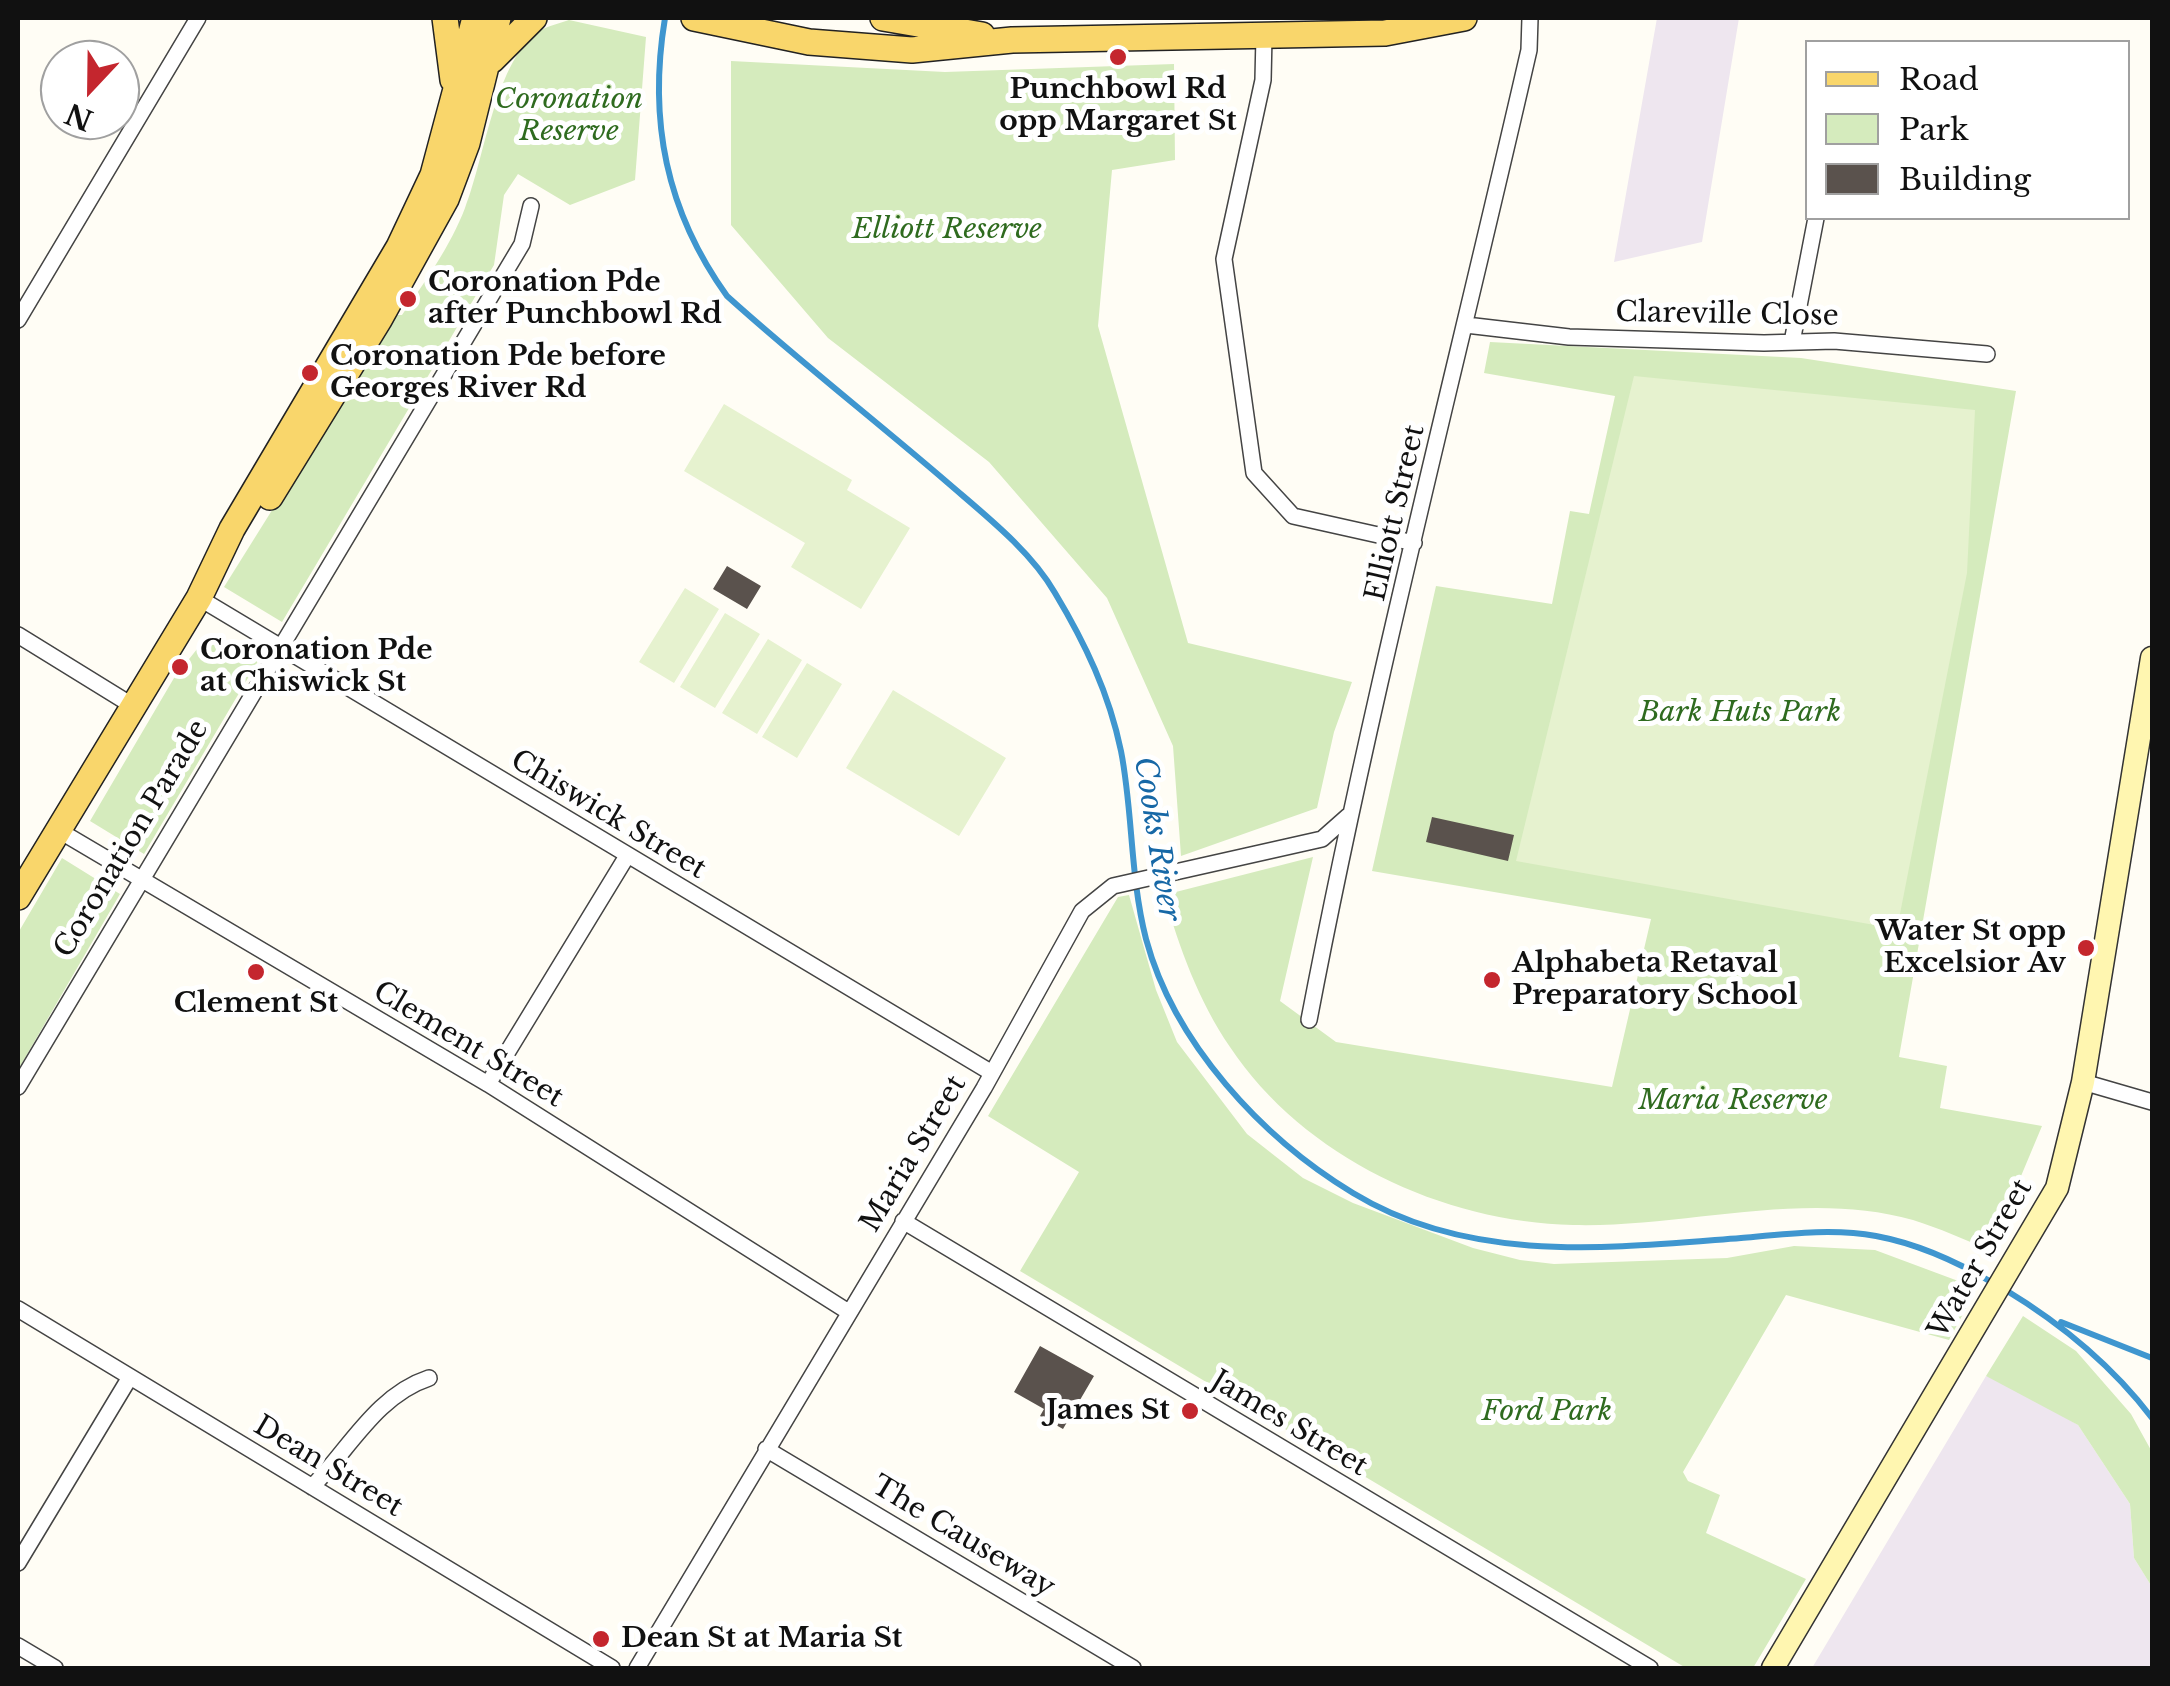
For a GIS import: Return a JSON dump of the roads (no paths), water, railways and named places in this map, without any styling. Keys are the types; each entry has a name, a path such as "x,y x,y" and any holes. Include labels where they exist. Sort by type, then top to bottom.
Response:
{"main road":[{"path":"445,18 456,100"},
{"path":"199,598 232,529 399,246 433,175 475,18"},
{"path":"18,897 199,598 248,533 426,237 457,173 498,18"},
{"path":"484,71 516,31 534,18"},
{"path":"694,18 809,42 912,50 1180,28 1264,36 1385,33 1464,18"},
{"path":"883,18 1012,40"},
{"name":"Water Street","path":"1774,1668 2057,1188 2082,1082 2152,658"}],"street":[{"path":"18,320 198,18"},
{"name":"Elliott Street","path":"1309,1020 1348,816 1529,50 1530,18"},
{"path":"1264,36 1263,80 1224,259 1254,473 1294,516 1414,543"},
{"name":"Coronation Parade","path":"18,1087 284,648 522,244 530,206"},
{"path":"1792,342 1816,220"},
{"name":"Clareville Close","path":"1466,325 1569,337 1834,340 1987,354"},
{"name":"Chiswick Street","path":"199,598 992,1073"},
{"path":"18,635 133,706"},
{"name":"Maria Street","path":"637,1668 992,1073 1082,910 1113,886 1322,839 1348,816"},
{"name":"Clement Street","path":"58,830 488,1084 847,1311"},
{"path":"488,1084 627,856"},
{"path":"2082,1082 2152,1102"},
{"name":"James Street","path":"903,1220 1650,1668"},
{"name":"Dean Street","path":"18,1309 612,1668"},
{"path":"18,1564 130,1377"},
{"path":"312,1487 364,1426 406,1386 429,1378"},
{"name":"The Causeway","path":"766,1449 1134,1668"},
{"path":"18,1646 56,1668"}],"waterway":[{"name":"Cooks River","path":"665,18 660,56 661,128 676,198 706,264 727,296 1006,534 1055,593 1095,669 1116,730 1125,774 1141,916 1159,978 1200,1051 1255,1116 1319,1171 1353,1193 1398,1216 1445,1232 1493,1242 1592,1247 1843,1232 1892,1239 1922,1249 1993,1283"},
{"name":"Cooks River","path":"2004,1289 2084,1346 2152,1418"},
{"path":"2061,1322 2152,1358"}],"place":[{"name":"Punchbowl Rd opp Margaret St","path":"1118,57"},
{"name":"Coronation Pde after Punchbowl Rd","path":"408,299"},
{"name":"Coronation Pde before Georges River Rd","path":"310,373"},
{"name":"Coronation Pde at Chiswick St","path":"180,667"},
{"name":"Water St opp Excelsior Av","path":"2086,948"},
{"name":"Clement St","path":"256,972"},
{"name":"Alphabeta Retaval Preparatory School","path":"1492,980"},
{"name":"James St","path":"1190,1411"},
{"name":"Dean St at Maria St","path":"601,1639"}],"park label":[{"name":"Coronation Reserve","path":"569,116"},
{"name":"Elliott Reserve","path":"947,230"},
{"name":"Bark Huts Park","path":"1740,713"},
{"name":"Maria Reserve","path":"1733,1101"},
{"name":"Ford Park","path":"1547,1412"}]}
